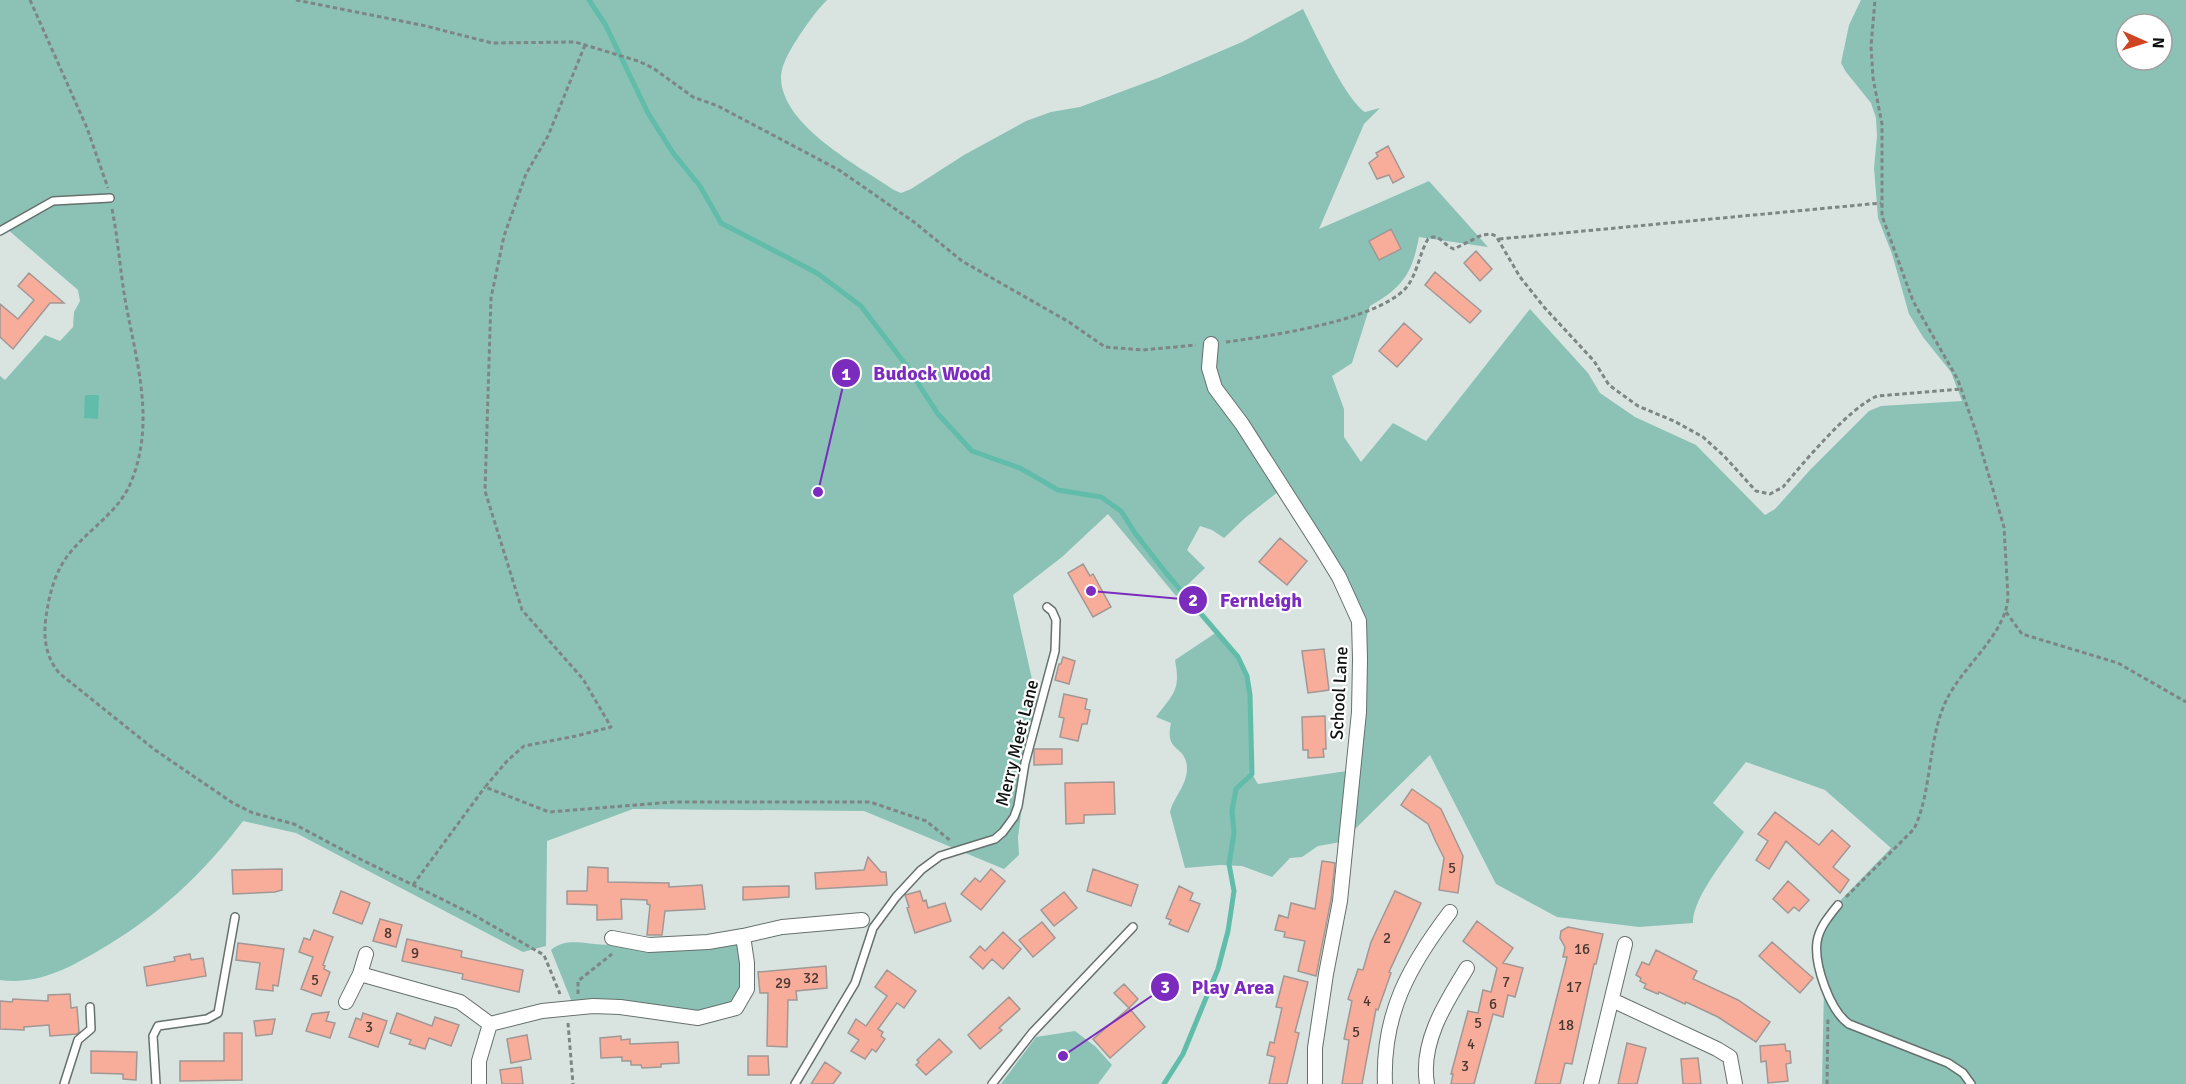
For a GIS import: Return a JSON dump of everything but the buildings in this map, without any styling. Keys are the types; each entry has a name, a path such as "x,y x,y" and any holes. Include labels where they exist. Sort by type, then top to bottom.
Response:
{"street":[{"name":"School Lane","path":"1211,344 1208,362 1215,388 1242,424 1320,546 1339,577 1359,621 1359,712 1340,901 1324,983 1315,1048 1315,1084"},
{"path":"1385,1084 1386,1039 1398,999 1421,951 1450,912"},
{"path":"617,938 650,945 708,942 782,927 862,920"},
{"path":"360,974 459,1002 490,1024 542,1011 573,1008 620,1007 698,1018 736,1008 747,989 747,963 742,936"},
{"path":"1591,1084 1625,944"},
{"path":"346,1002 360,974 366,954"},
{"path":"1427,1084 1421,1063 1433,1034 1467,968"},
{"path":"1447,973 1460,980"},
{"path":"1612,1000 1717,1048 1730,1057 1735,1084"},
{"path":"479,1084 479,1061 490,1024"}],"lane":[{"path":"0,231 53,201 110,198"},
{"name":"Merry Meet Lane","path":"795,1084 855,983 869,937 881,916 921,870 940,856 986,842 1003,832 1014,817 1025,763 1055,651 1056,620 1047,607"},
{"path":"1838,905 1823,926 1817,942 1819,964 1828,995 1838,1015 1849,1024 1948,1063 1963,1073 1971,1084"},
{"path":"156,1084 153,1035 158,1026 207,1019 218,1013 235,917"},
{"path":"992,1084 1032,1033 1133,927"},
{"path":"64,1084 78,1040 91,1029 90,1007"}],"path":[{"path":"30,0 104,172 144,413 144,432 134,474 126,493 100,524 67,557 57,574 45,627 45,642 50,660 58,673 151,746 233,803 253,813 294,824 472,914 543,955 573,1008"},
{"path":"296,0 426,26 492,43 575,42 638,61 653,68 693,97 718,106 839,171 914,222 962,261 1069,322 1105,347 1143,350 1211,344 1273,335 1372,311 1406,287 1426,242 1432,237 1437,237 1454,249 1485,234 1494,235 1499,239 1520,277 1544,307 1594,361 1609,385 1638,406 1674,421 1703,437 1756,491 1770,494 1783,488 1843,422 1867,400 1877,396 1961,389"},
{"path":"1838,905 1914,829 1919,816 1935,736 1944,704 2001,623 2006,612 2008,584 2004,527 1961,389 1954,372 1912,301 1885,226 1881,203 1882,124 1873,78 1871,46 1875,0"},
{"path":"413,885 485,786 524,746 611,727 583,679 522,610 485,491 491,298 504,236 526,174 548,136 585,45"},
{"path":"1499,239 1881,203"},
{"path":"2006,612 2022,634 2118,663 2186,702"},
{"path":"485,786 549,812 673,802 870,802 926,821 961,850"},
{"path":"573,1084 573,1008 578,981 619,948 617,938"},
{"path":"1827,1084 1828,995"}],"shaded area":[{"path":"0,0 827,0 799,36 785,61 781,78 785,96 794,112 825,143 843,157 901,193 1026,121 1051,112 1080,107 1158,78 1242,42 1303,9 1331,64 1357,105 1365,112 1380,108 1364,124 1319,229 1429,181 1488,247 1419,237 1413,261 1404,278 1391,292 1370,306 1352,363 1332,376 1344,409 1344,437 1361,462 1393,423 1426,441 1530,309 1588,373 1600,393 1635,417 1696,445 1765,515 1775,509 1869,411 1881,406 1962,401 1951,372 1923,337 1909,314 1892,254 1878,218 1874,168 1876,118 1871,103 1841,63 1849,25 1861,0 2186,0 2186,1084 1973,1084 1961,1070 1849,1023 1834,1006 1820,964 1820,935 1837,904 1891,848 1825,790 1746,762 1713,803 1744,832 1698,901 1693,923 1639,927 1557,917 1496,884 1430,755 1351,833 1365,633 1279,491 1224,538 1200,526 1187,550 1205,568 1176,596 1108,514 1062,557 1013,595 1041,719 1027,768 1018,837 1019,855 1004,869 864,811 633,809 547,841 546,946 523,952 296,833 243,821 212,859 178,893 120,938 75,964 51,974 27,980 0,980 0,376 5,380 45,335 60,341 73,327 74,312 80,301 78,290 7,229 0,231"},
{"path":"85,395 99,395 98,419 84,418"},
{"path":"1217,632 1238,658 1249,684 1253,714 1252,774 1258,784 1347,771 1341,842 1318,846 1302,857 1290,858 1272,877 1242,866 1185,868 1170,812 1185,780 1186,760 1170,740 1171,723 1156,717 1176,686 1175,660"},
{"path":"736,941 741,945 744,989 734,1006 716,1012 573,1005 551,950 559,945 576,942 602,945 618,942"},
{"path":"1824,987 1833,1012 1840,1020 1938,1061 1959,1072 1969,1084 1822,1084"},
{"path":"1075,1031 1096,1047 1112,1065 1098,1084 1001,1084 1036,1037"}],"waterway":[{"path":"589,0 605,24 648,113 673,153 700,186 721,223 817,273 861,306 906,365 938,414 972,451 1020,468 1058,490 1101,497 1121,511 1166,573 1238,657 1247,676 1250,695 1252,774 1236,789 1232,811 1234,833 1229,864 1234,891 1228,931 1218,969 1183,1054 1164,1084"}],"place":[{"name":"Budock Wood","path":"818,492"},
{"name":"Fernleigh","path":"1091,591"},
{"name":"Play Area","path":"1063,1056"}]}
